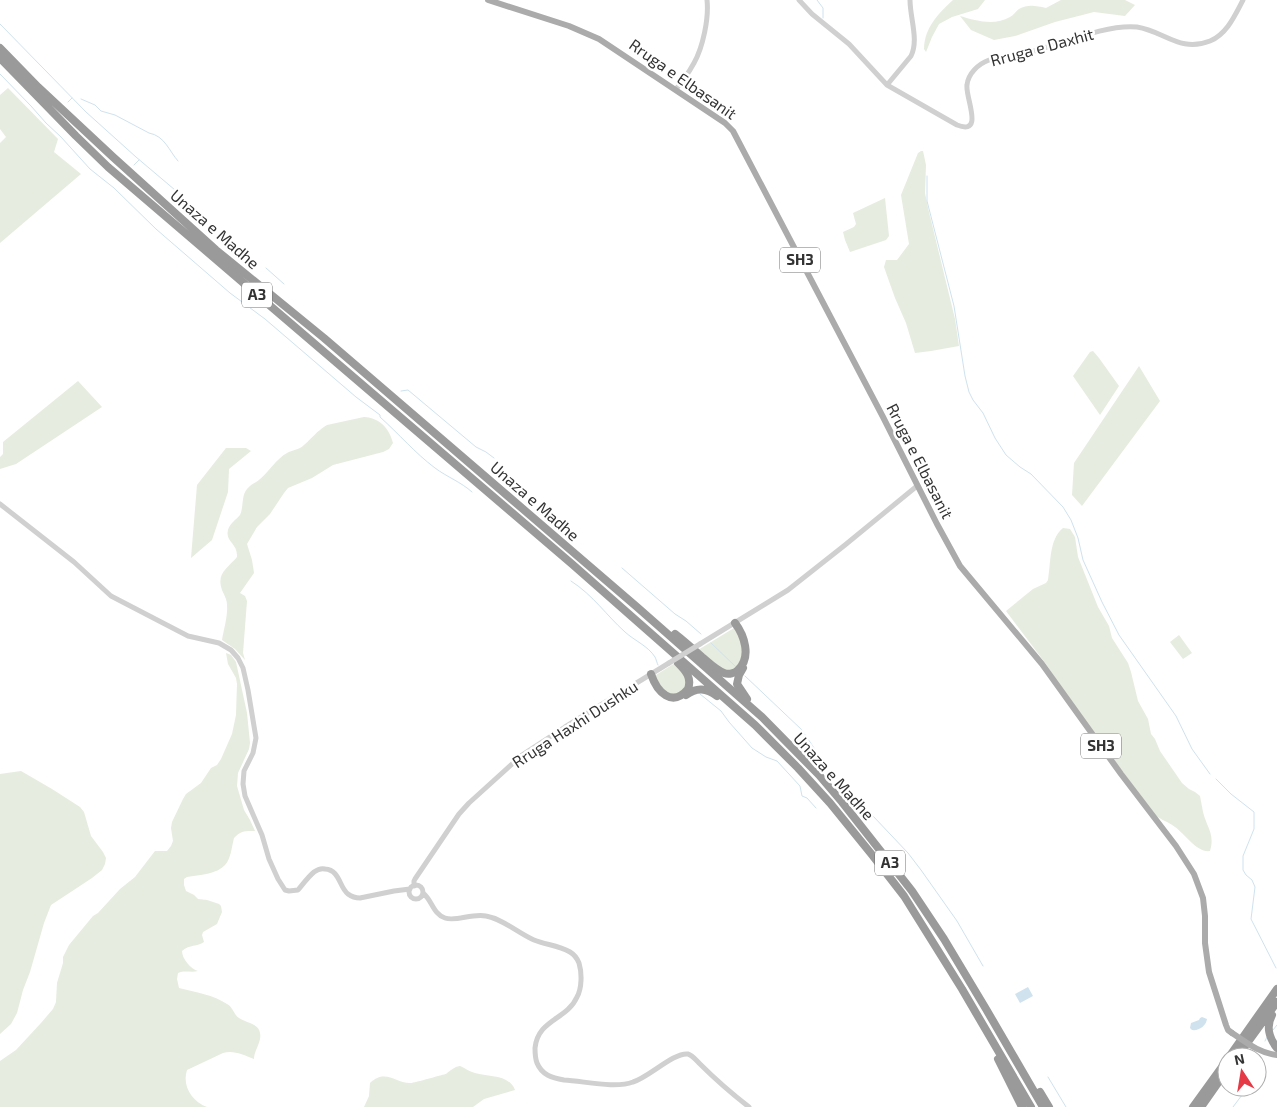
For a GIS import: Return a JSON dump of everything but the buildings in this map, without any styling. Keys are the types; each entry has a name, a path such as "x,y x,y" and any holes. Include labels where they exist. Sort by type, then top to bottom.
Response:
{"highway":[{"path":"0,41 4,57"},
{"name":"Unaza e Madhe","path":"0,48 4,57 70,130 108,167 572,564 755,726 798,768 830,803 899,890 957,981 986,1032"},
{"name":"Unaza e Madhe","path":"4,57 216,250 324,338 762,717 819,775 912,891 944,939 996,1026"},
{"path":"637,607 652,615 724,673 737,671 745,659 744,638 737,622"},
{"path":"629,614 638,628 684,669 689,678 690,686 686,692 678,696 665,696 648,676"},
{"path":"737,622 746,640 747,657 736,684 762,717"},
{"path":"648,676 659,694 668,700 680,699 695,689 708,690 755,726"},
{"path":"1236,1047 1277,989"},
{"path":"1245,1047 1277,1002"},
{"path":"1275,1045 1270,1033 1269,1024 1270,1017 1277,1007"},
{"path":"996,1026 1017,1053 1049,1107"},
{"name":"A3","path":"996,1026 1042,1107"},
{"path":"986,1032 1000,1065 1022,1107"},
{"name":"A3","path":"986,1032 1031,1107"},
{"path":"1193,1107 1217,1073"},
{"path":"1201,1107 1217,1084"}],"main road":[{"name":"Rruga e Elbasanit","path":"488,0 590,34 725,123 735,135 960,566 1042,664 1176,846 1194,874 1203,898 1205,943 1209,972 1213,989 1230,1032 1256,1050 1277,1055"}],"street":[{"path":"676,90 698,55 708,14 706,0"},
{"name":"Rruga e Daxhit","path":"799,0 812,14 849,44 887,85 957,125 966,127 972,124 973,118 967,96 968,82 975,69 989,60 1026,53 1087,35 1125,27 1142,28 1183,44 1202,43 1216,38 1226,28 1243,0"},
{"path":"887,85 913,52 914,41 910,0"},
{"path":"737,622 788,590 917,486"},
{"path":"0,504 74,562 111,596 188,636 219,643 236,654 241,662 247,682 256,738 253,753 244,772 244,790 247,802 262,835 271,865 285,890 298,890 315,871 322,868 334,872 347,893 356,898 420,887 438,914 444,918 454,919 478,915 491,917 535,940 559,946 576,956 580,966 580,984 577,997 570,1008 543,1027 537,1037 536,1060 539,1067 546,1074 564,1080 623,1085 636,1081 669,1060 686,1054 694,1058 720,1084 749,1107"},
{"name":"Rruga Haxhi Dushku","path":"412,888 415,879 459,814 522,755 737,622"},
{"path":"412,888 410,895 414,899 420,898 423,893"}],"shaded area":[{"path":"953,0 985,0 978,9 952,17 939,24 926,52 924,43 929,28 938,15"},
{"path":"1061,0 1125,0 1135,5 1125,16 1094,12 1055,22 1015,36 994,40 971,30 960,16 992,22 1010,17 1022,7 1046,8"},
{"path":"8,88 58,139 54,152 81,174 0,243 0,143 6,137 0,129 0,95"},
{"path":"923,151 926,165 925,193 955,319 959,346 915,353 906,323 884,267 886,260 897,260 909,244 901,195 918,153"},
{"path":"885,198 889,236 886,240 850,252 843,232 854,227 856,224 853,213"},
{"path":"1093,351 1119,386 1100,415 1073,376 1090,352"},
{"path":"1139,366 1160,401 1082,506 1072,495 1074,463"},
{"path":"78,381 102,407 16,464 0,469 3,442"},
{"path":"364,417 375,419 386,428 393,443 389,449 333,465 312,478 288,488 270,514 257,527 247,544 254,573 240,593 245,596 247,601 243,653 245,660 235,649 222,640 227,609 221,579 224,571 237,557 236,549 228,537 228,530 240,515 245,492 283,456 302,447 327,425"},
{"path":"226,448 246,448 251,451 229,469 228,492 212,540 191,558 197,485"},
{"path":"1063,528 1070,529 1075,537 1078,557 1098,607 1109,626 1112,638 1128,663 1138,701 1148,719 1151,734 1182,783 1200,796 1212,840 1210,851 1200,849 1175,827 1155,815 1080,715 1046,664 1006,611 1033,589 1046,583 1055,538"},
{"path":"734,628 742,639 743,659 734,671 722,670 698,650"},
{"path":"1179,635 1192,653 1183,659 1170,642"},
{"path":"226,653 231,655 236,662 247,713 250,743 238,773 237,786 244,810 255,831 242,832 234,838 229,859 222,868 184,879 186,891 198,899 219,904 222,912 217,924 203,932 204,942 182,951 187,963 198,971 178,973 177,979 179,988 222,1001 229,1005 239,1018 252,1024 259,1030 259,1043 254,1059 238,1053 227,1052 187,1070 186,1081 189,1092 196,1101 207,1107 0,1107 0,1061 16,1050 53,1009 56,1002 57,983 63,957 69,945 93,916 135,877 155,851 167,851 173,841 172,822 183,799 186,794 201,783 211,768 217,765 221,759 232,734 236,715 237,684 236,678 228,664"},
{"path":"675,663 683,671 688,683 680,694 666,694 656,675"},
{"path":"21,771 80,807 84,812 91,836 106,858 102,870 51,905 17,1013 11,1024 0,1034 0,774"},
{"path":"460,1066 473,1072 508,1081 515,1090 484,1099 473,1107 364,1107 369,1096 370,1083 376,1079 386,1077 411,1083 446,1074"}],"water":[{"path":"1028,987 1033,996 1020,1003 1015,994"},
{"path":"1202,1017 1207,1019 1204,1026 1200,1029 1192,1030 1190,1028 1191,1023"}],"waterway":[{"path":"817,0 823,8 823,18"},
{"path":"0,24 86,112 175,190"},
{"path":"0,74 90,169 114,188 156,229 230,293 265,319 356,397 380,415 428,462 472,492"},
{"path":"68,102 72,98"},
{"path":"81,99 95,105 101,111 115,115 159,137 178,161"},
{"path":"134,165 139,160"},
{"path":"927,176 927,201 954,306 969,392 1006,455 1031,474 1063,507 1071,520 1078,538 1083,560 1119,635 1176,716 1192,749 1210,774"},
{"path":"266,268 284,284"},
{"path":"401,391 408,390 476,447 494,458"},
{"path":"622,568 701,634"},
{"path":"571,581 593,599 625,632 649,650 655,657 658,665"},
{"path":"711,643 735,666"},
{"path":"745,676 802,730 816,751"},
{"path":"700,694 721,711 752,748 766,757 777,761 800,786 802,796 807,798 816,808"},
{"path":"1216,779 1254,812 1254,829 1243,856 1243,870 1252,880 1255,887 1251,919 1276,968"},
{"path":"873,816 908,853 921,870 957,921 983,966"},
{"path":"1273,1030 1277,1025"},
{"path":"1265,1041 1267,1037"},
{"path":"1048,1077 1066,1107"},
{"path":"1233,1107 1240,1097"}]}
